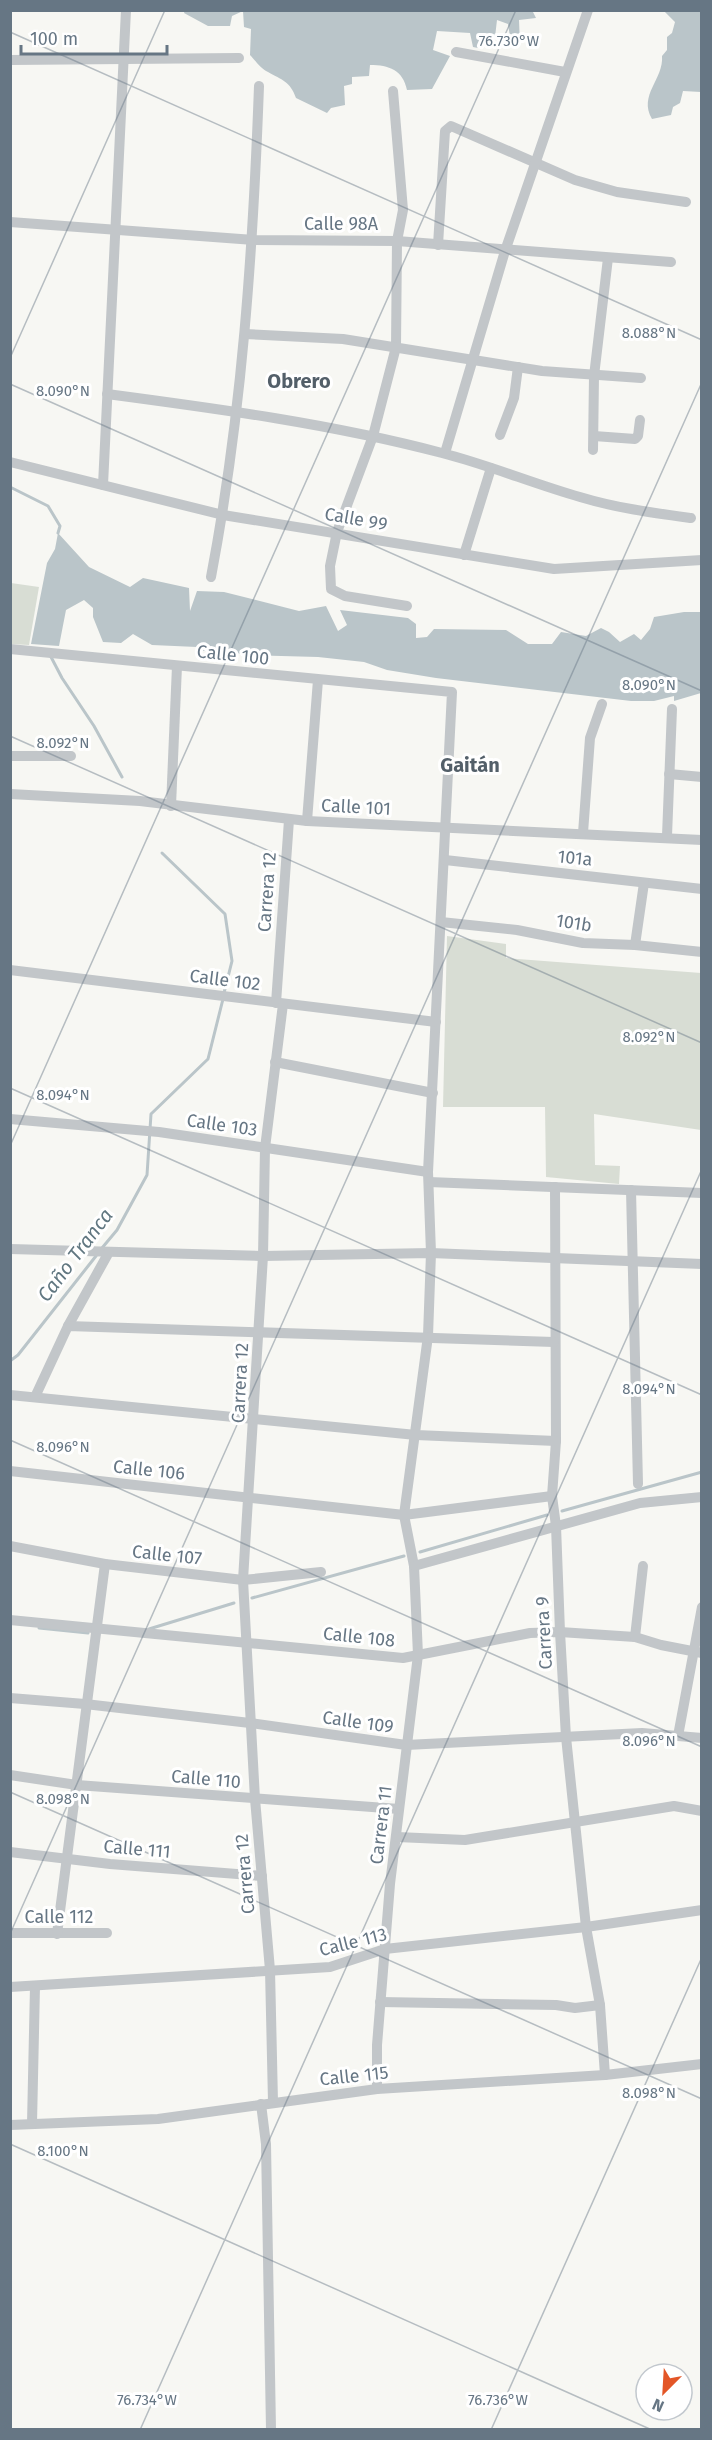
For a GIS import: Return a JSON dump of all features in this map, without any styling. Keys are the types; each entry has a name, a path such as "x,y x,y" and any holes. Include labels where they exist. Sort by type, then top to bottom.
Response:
{"street":[{"path":"103,485 126,10"},
{"path":"445,453 505,250 588,10"},
{"path":"456,52 565,72"},
{"path":"10,60 239,58"},
{"path":"211,577 239,411 254,240 259,86"},
{"path":"393,91 403,210 397,241 396,348 373,436 337,532 330,566 331,589 345,596 407,606"},
{"path":"438,245 447,127 451,126 535,164 617,192 686,202"},
{"name":"Calle 98A","path":"10,222 254,240 397,241 671,262"},
{"path":"593,450 594,376 608,258"},
{"path":"245,334 343,339 518,367 594,376 641,378"},
{"path":"500,435 514,398 518,367"},
{"path":"107,394 239,411 373,436 445,453 581,498 638,511 691,519"},
{"path":"594,436 635,439 638,436 640,420"},
{"name":"Calle 99","path":"10,462 223,515 554,569 702,560"},
{"path":"464,555 490,468"},
{"name":"Calle 100","path":"10,649 452,692"},
{"path":"171,806 177,666"},
{"path":"307,822 318,680"},
{"name":"Carrera 11","path":"377,2089 380,2002 385,1949 406,1745 418,1655 414,1566 405,1515 428,1336 432,1093 446,860 452,692"},
{"path":"582,833 590,738 602,704"},
{"path":"667,836 672,710"},
{"path":"10,756 71,756"},
{"path":"669,774 702,777"},
{"name":"Calle 101","path":"10,794 140,801 307,822 667,836 702,840"},
{"name":"Carrera 12","path":"273,2102 270,1970 255,1799 243,1580 255,1417 266,1148 275,1062 289,820"},
{"name":"101a","path":"446,860 702,889"},
{"path":"634,945 644,883"},
{"name":"101b","path":"441,922 518,930 583,943 634,945 702,952"},
{"name":"Calle 102","path":"10,970 436,1022"},
{"path":"275,1062 432,1093"},
{"name":"Calle 103","path":"10,1119 159,1132 266,1148 429,1177 555,1187 702,1193"},
{"name":"Carrera 9","path":"555,1187 556,1441 552,1496 556,1526 566,1737 586,1927 600,2005 605,2075"},
{"path":"631,1190 638,1484"},
{"path":"10,1249 263,1256 431,1253 702,1264"},
{"path":"35,1397 106,1252"},
{"path":"68,1326 428,1336 554,1342"},
{"path":"10,1395 255,1417 416,1435 556,1441"},
{"name":"Calle 106","path":"10,1472 405,1515 552,1496"},
{"path":"414,1566 640,1503 702,1497"},
{"name":"Calle 107","path":"10,1546 105,1564 243,1580 321,1572"},
{"path":"57,1934 85,1704 105,1564"},
{"path":"635,1637 643,1566"},
{"path":"678,1736 698,1651 702,1607"},
{"name":"Calle 108","path":"10,1620 403,1658 531,1633 560,1632 635,1637 661,1645 698,1651"},
{"name":"Calle 109","path":"10,1698 85,1704 250,1723 406,1745 642,1732 702,1738"},
{"name":"Calle 110","path":"10,1775 76,1785 399,1809"},
{"path":"397,1838 465,1840 674,1806 702,1811"},
{"name":"Calle 111","path":"10,1852 262,1876"},
{"name":"Calle 113","path":"10,1987 330,1966 385,1949 586,1927 702,1910"},
{"name":"Calle 112","path":"10,1933 107,1933"},
{"path":"32,2124 35,1986"},
{"path":"380,2002 555,2005 574,2008 600,2005"},
{"name":"Calle 115","path":"10,2125 158,2119 261,2103 377,2089 605,2075 702,2064"},
{"path":"261,2103 266,2144 271,2430"}],"shaded area":[{"path":"185,10 532,10 536,18 519,20 520,44 511,43 508,24 497,20 495,37 486,34 478,48 473,47 470,33 437,31 433,50 450,56 432,89 407,90 399,73 383,66 370,65 369,76 352,77 352,84 344,86 345,105 331,108 327,113 296,98 288,84 263,69 250,55 251,29 244,27 243,11 232,16 230,26 208,26 184,13"},
{"path":"664,11 701,11 701,92 683,91 680,103 673,107 671,115 652,119 648,110 648,102 662,64 662,56 667,50 667,37 672,33 675,22"},
{"path":"58,533 89,567 130,587 143,578 189,588 190,611 197,591 224,592 299,611 326,606 338,631 347,625 340,610 408,618 416,624 416,638 427,637 434,629 506,630 528,644 552,644 561,632 586,636 601,628 620,642 634,634 641,640 650,629 654,617 701,612 701,693 674,701 674,696 654,701 631,701 436,678 387,670 364,662 318,657 249,655 211,649 204,651 197,647 152,645 133,634 121,643 103,642 93,617 93,608 84,600 66,610 59,646 31,644 47,563 55,549"},
{"path":"11,583 39,587 29,645 11,644"},
{"path":"447,936 506,944 506,958 701,973 701,1130 594,1114 595,1165 620,1166 619,1184 546,1177 545,1107 443,1107"}],"waterway":[{"path":"10,487 48,506 60,526 58,533"},
{"name":"Caño Tranca","path":"50,655 62,678 94,726 122,777"},
{"name":"Caño Tranca","path":"162,853 225,914 232,961 224,993"},
{"name":"Caño Tranca","path":"102,1248 117,1230 147,1175 151,1114 208,1059 223,999"},
{"name":"Caño Tranca","path":"10,1361 18,1355 96,1256"},
{"path":"562,1511 702,1472"},
{"path":"420,1552 547,1515"},
{"path":"252,1598 404,1556"},
{"path":"149,1629 234,1603"},
{"path":"39,1628 88,1633"}],"district":[{"name":"Obrero","path":"299,381"},
{"name":"Gaitán","path":"470,765"}]}
